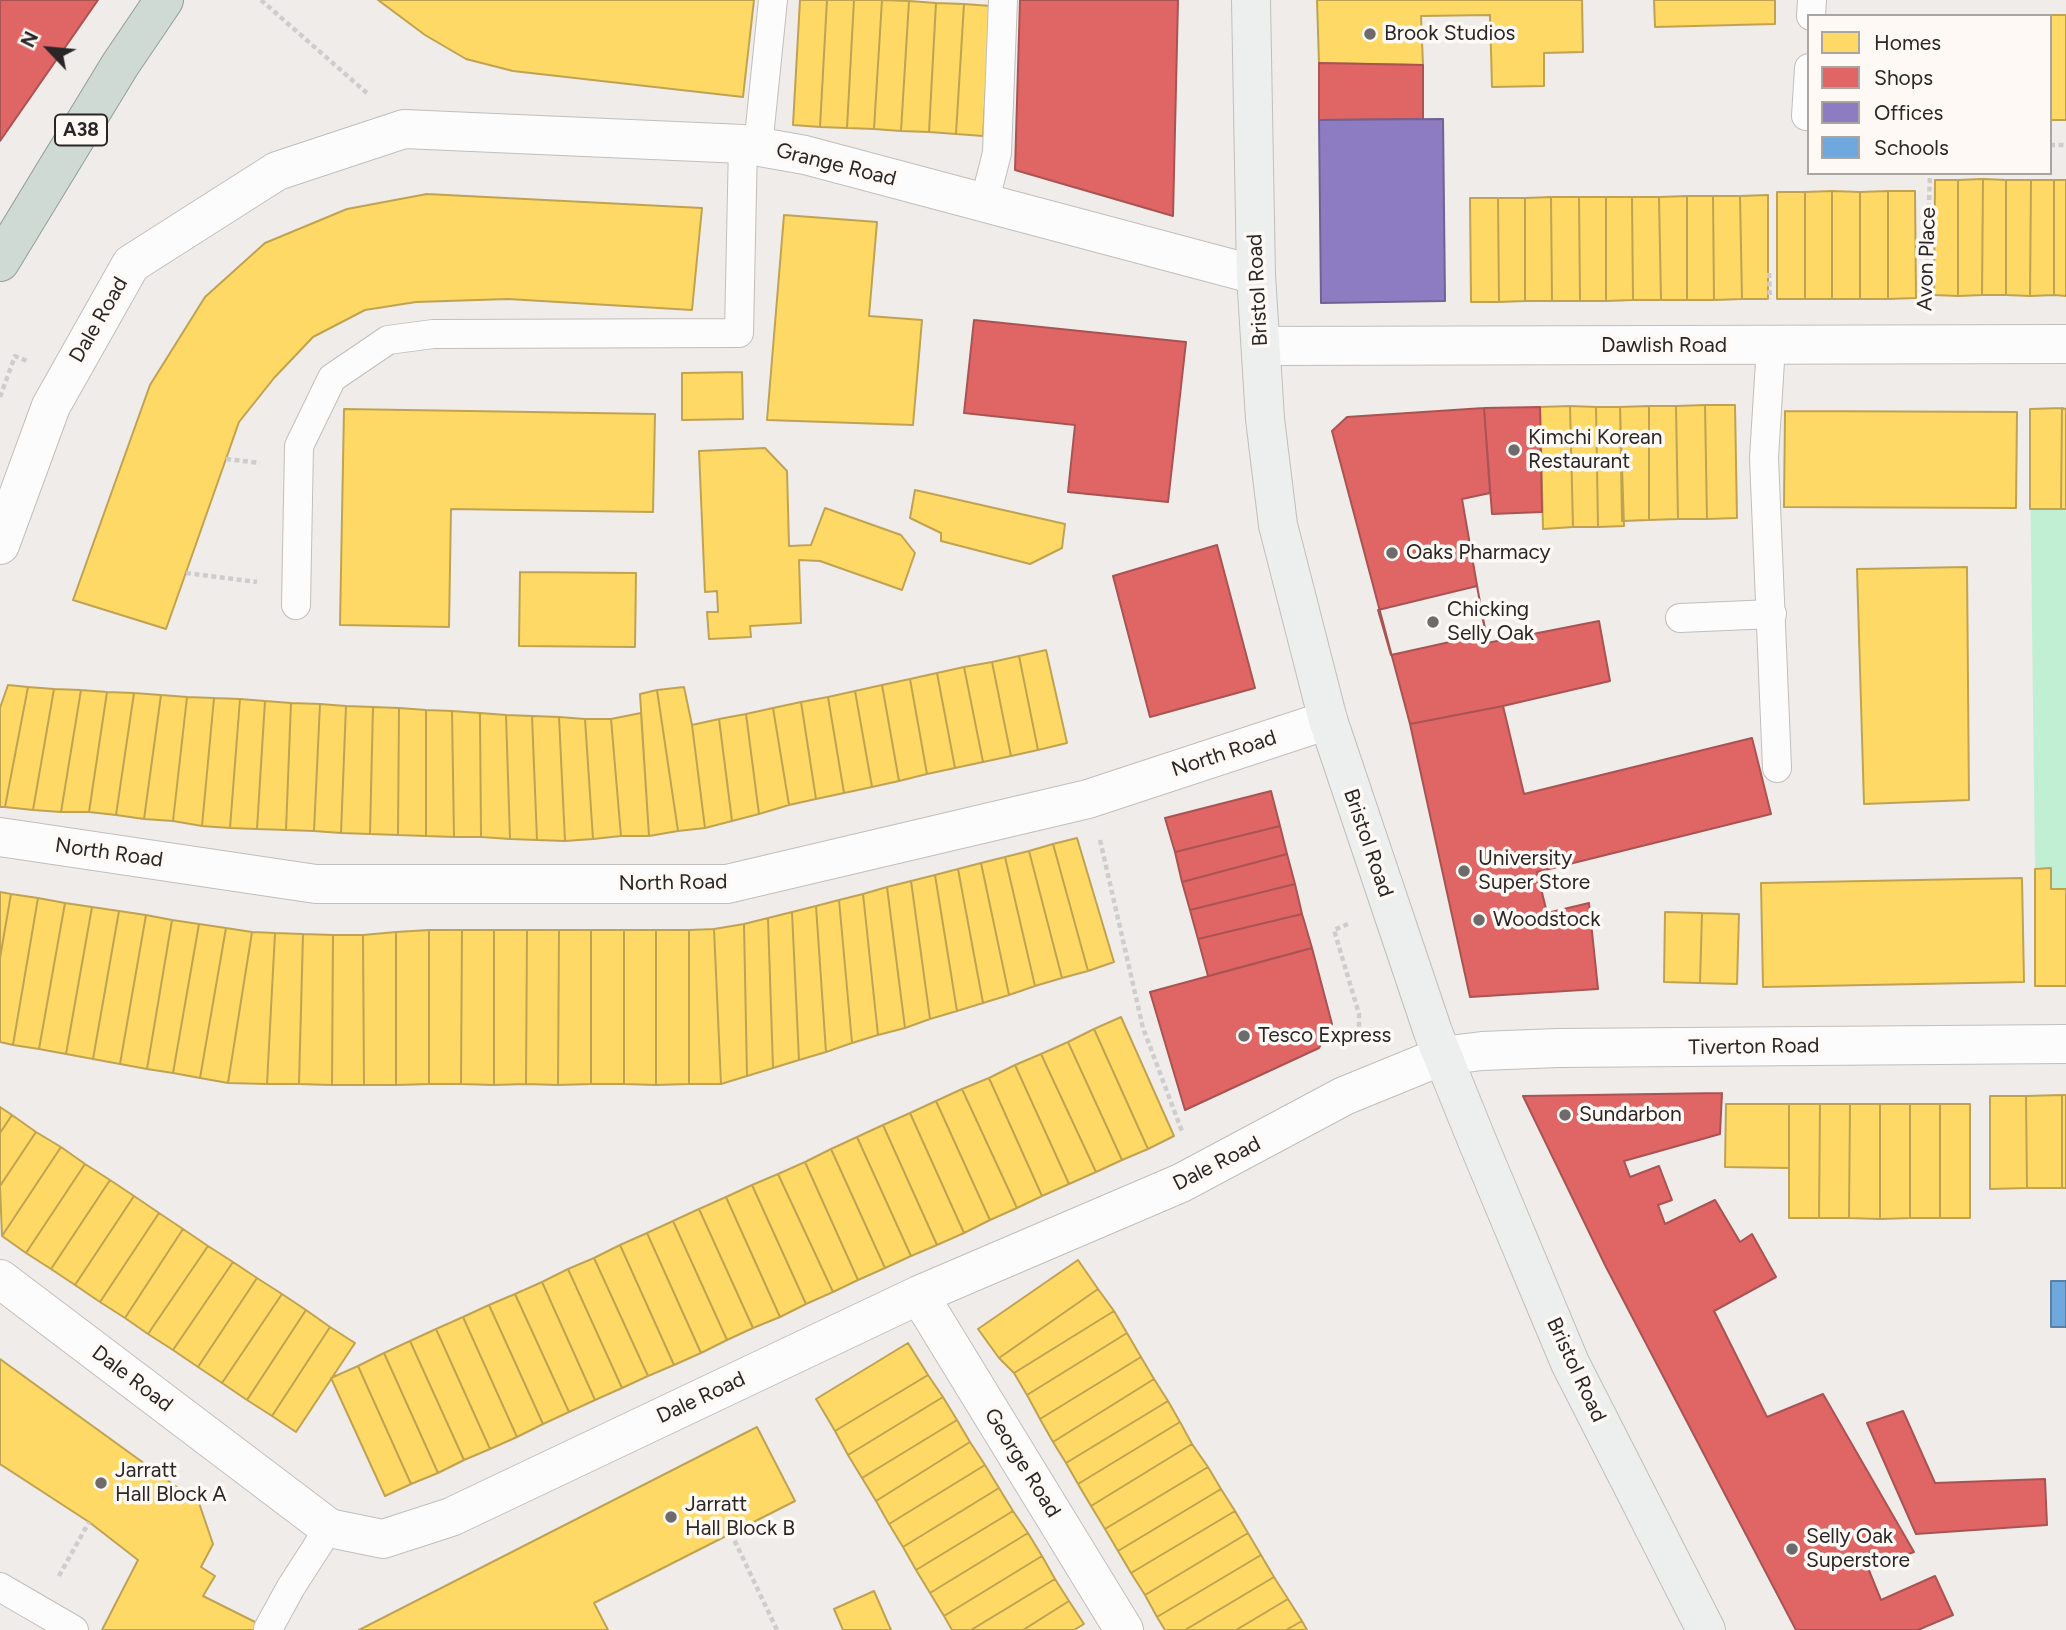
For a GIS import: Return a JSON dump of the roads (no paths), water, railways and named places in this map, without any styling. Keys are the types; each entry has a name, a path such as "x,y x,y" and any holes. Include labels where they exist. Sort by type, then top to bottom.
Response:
{"highway":[{"name":"A38","path":"0,262 120,65 164,0"}],"main road":[{"name":"Bristol Road","path":"1251,0 1256,275 1265,419 1278,525 1328,720 1442,1056 1570,1363 1706,1630"}],"street":[{"name":"Grange Road","path":"404,129 750,145 805,155 1256,275"},
{"name":"Dale Road","path":"0,545 51,406 131,264 277,171 404,129"},
{"name":"Dawlish Road","path":"1261,346 2066,344"},
{"name":"North Road","path":"0,837 316,884 727,884 1088,799 1328,720"},
{"name":"Tiverton Road","path":"1442,1056 1482,1051 1558,1048 2066,1044"},
{"name":"Dale Road","path":"0,1279 329,1528 383,1539 451,1517 919,1295 1204,1172 1344,1096 1442,1056"},
{"name":"George Road","path":"919,1295 1124,1630"}],"lane":[{"path":"296,596 299,446 332,378 388,340 433,334 739,333 750,145 773,0"},
{"path":"984,204 997,153 1003,0"},
{"path":"1806,116 1807,100"},
{"path":"1771,345 1764,458 1777,768"},
{"path":"1680,618 1772,614"},
{"path":"268,1629 329,1528"},
{"path":"0,1587 74,1630"}],"place":[{"name":"Brook Studios","path":"1370,34"},
{"name":"Kimchi Korean Restaurant","path":"1514,450"},
{"name":"Oaks Pharmacy","path":"1392,553"},
{"name":"Chicking Selly Oak","path":"1433,622"},
{"name":"University Super Store","path":"1464,871"},
{"name":"Woodstock","path":"1479,920"},
{"name":"Tesco Express","path":"1244,1036"},
{"name":"Sundarbon","path":"1565,1115"},
{"name":"Jarratt Hall Block A","path":"101,1483"},
{"name":"Jarratt Hall Block B","path":"671,1517"},
{"name":"Selly Oak Superstore","path":"1792,1549"}]}
